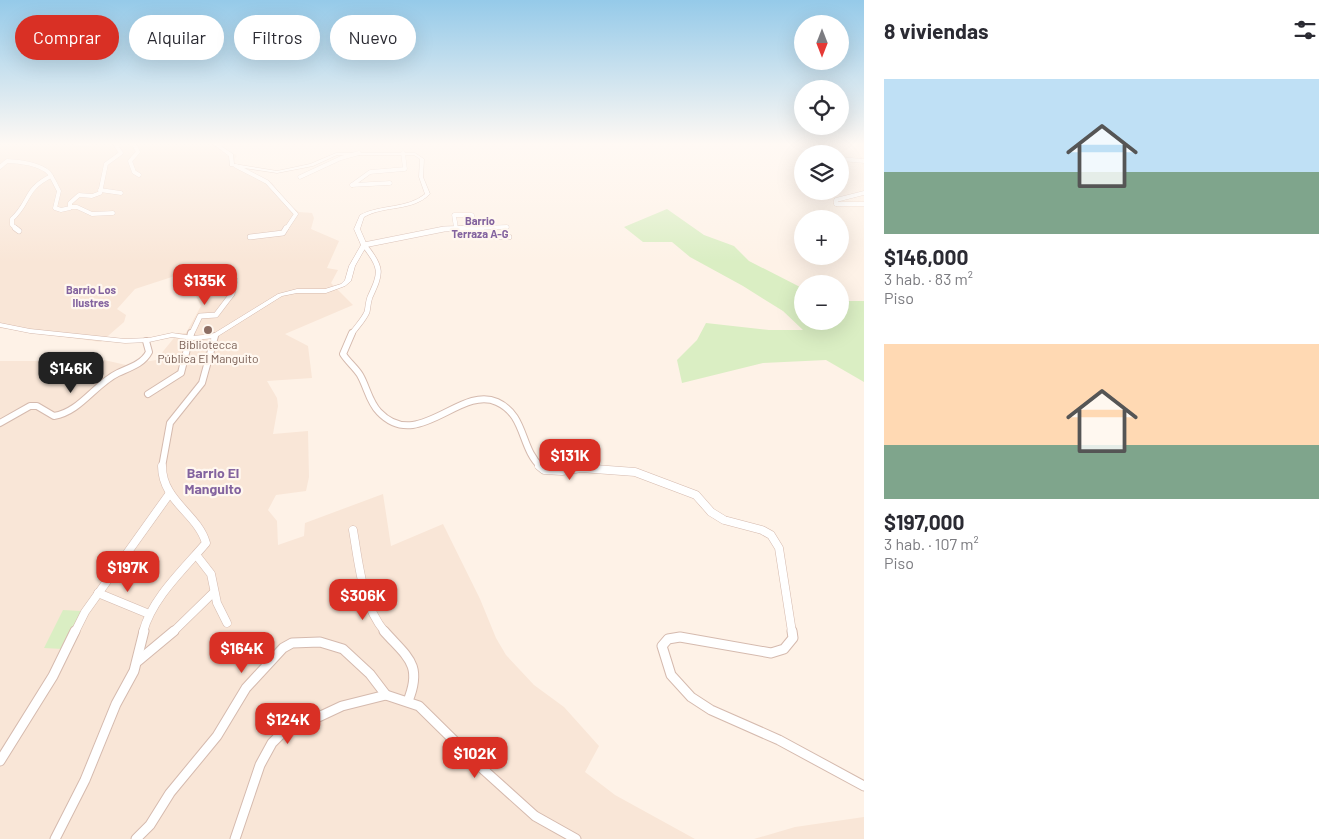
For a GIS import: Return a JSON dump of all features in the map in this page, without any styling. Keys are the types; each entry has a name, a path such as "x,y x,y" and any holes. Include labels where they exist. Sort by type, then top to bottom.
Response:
{"street":[{"path":"19,231 12,225 12,219 21,211 26,198 37,183"},
{"path":"55,183 59,191 55,208 65,210 77,207 92,214 113,213"},
{"path":"71,208 70,203 79,195 96,195 100,193 102,183"},
{"path":"250,238 283,233 296,214 268,183"},
{"path":"354,183 352,185 387,183"},
{"path":"423,183 428,194 418,200 372,211 362,216 357,229 364,245 375,260 379,283 377,290 369,298 370,304 364,322 351,333 343,354 359,374 370,401 377,411 393,422 418,425 432,422 458,406 482,400 496,402 517,417 523,428 532,458 544,470 562,471 581,468 635,472 696,495 712,512 724,520 762,530 770,535 779,548 793,638 789,646 783,651 771,653 680,637 668,639 662,646 664,663 673,679 684,692 707,706 781,741 864,786"},
{"path":"100,190 121,194"},
{"path":"864,193 836,200 836,204 864,204"},
{"path":"456,228 454,215 472,215 475,228"},
{"path":"0,325 98,339 146,340 172,335 189,338 215,336 280,295 297,291 326,291 343,285 348,281 352,266 364,245 456,228 508,227"},
{"path":"481,228 483,238 509,237"},
{"path":"148,394 181,373 189,338 200,316 216,315 236,287 235,280 232,277 218,273"},
{"path":"55,839 85,780 107,724 138,661 145,624 149,614 171,584 205,547 206,536 180,508 170,493 162,472 162,460 167,432 174,416 195,394 202,383 215,336"},
{"path":"0,423 30,406 37,406 54,416 66,413 110,377 146,359 149,352 146,340"},
{"path":"0,761 53,676 78,624 170,493"},
{"path":"352,530 372,613 382,630 408,660 415,674 416,681 408,701"},
{"path":"197,556 211,574 214,592 227,623"},
{"path":"138,661 185,622 214,592"},
{"path":"98,593 149,614"},
{"path":"136,839 150,824 170,793 217,736 246,688 283,648 292,643 320,642 343,649 370,674 386,695"},
{"path":"235,839 250,800 262,760 272,743 280,735 342,706 386,695 419,706 485,771 536,816 576,839"}],"shaded area":[{"path":"0,183 272,183 288,204 299,212 312,213 314,218 311,229 339,241 327,268 338,270 331,283 353,305 285,334 308,346 312,378 267,381 277,398 278,406 273,434 308,431 309,477 306,491 276,495 268,510 277,521 278,545 304,536 305,523 383,494 391,546 443,524 480,599 496,638 506,655 534,685 564,707 599,746 585,772 615,795 695,839 0,839 0,361 63,361 91,357 126,365 156,360 178,333 186,333 201,306 195,294 198,275 178,275 135,289 117,309 126,315 124,322 101,342 0,328"},
{"path":"864,817 864,839 754,839 795,827"}],"green space":[{"path":"667,209 704,235 734,246 749,261 794,284 794,321 783,311 743,286 690,257 672,242 643,242 624,227"},
{"path":"849,301 864,301 864,382 826,360 763,363 682,383 677,360 697,340 706,323 769,330 849,330"},
{"path":"63,610 81,611 63,649 44,648"}],"place":[{"name":"Bibliotecca Pública El Manguito","path":"208,330"}],"district":[{"name":"Barrio Terraza A-G","path":"480,227"},
{"name":"Barrio Los Ilustres","path":"91,296"},
{"name":"Barrio El Manguito","path":"213,482"}]}
